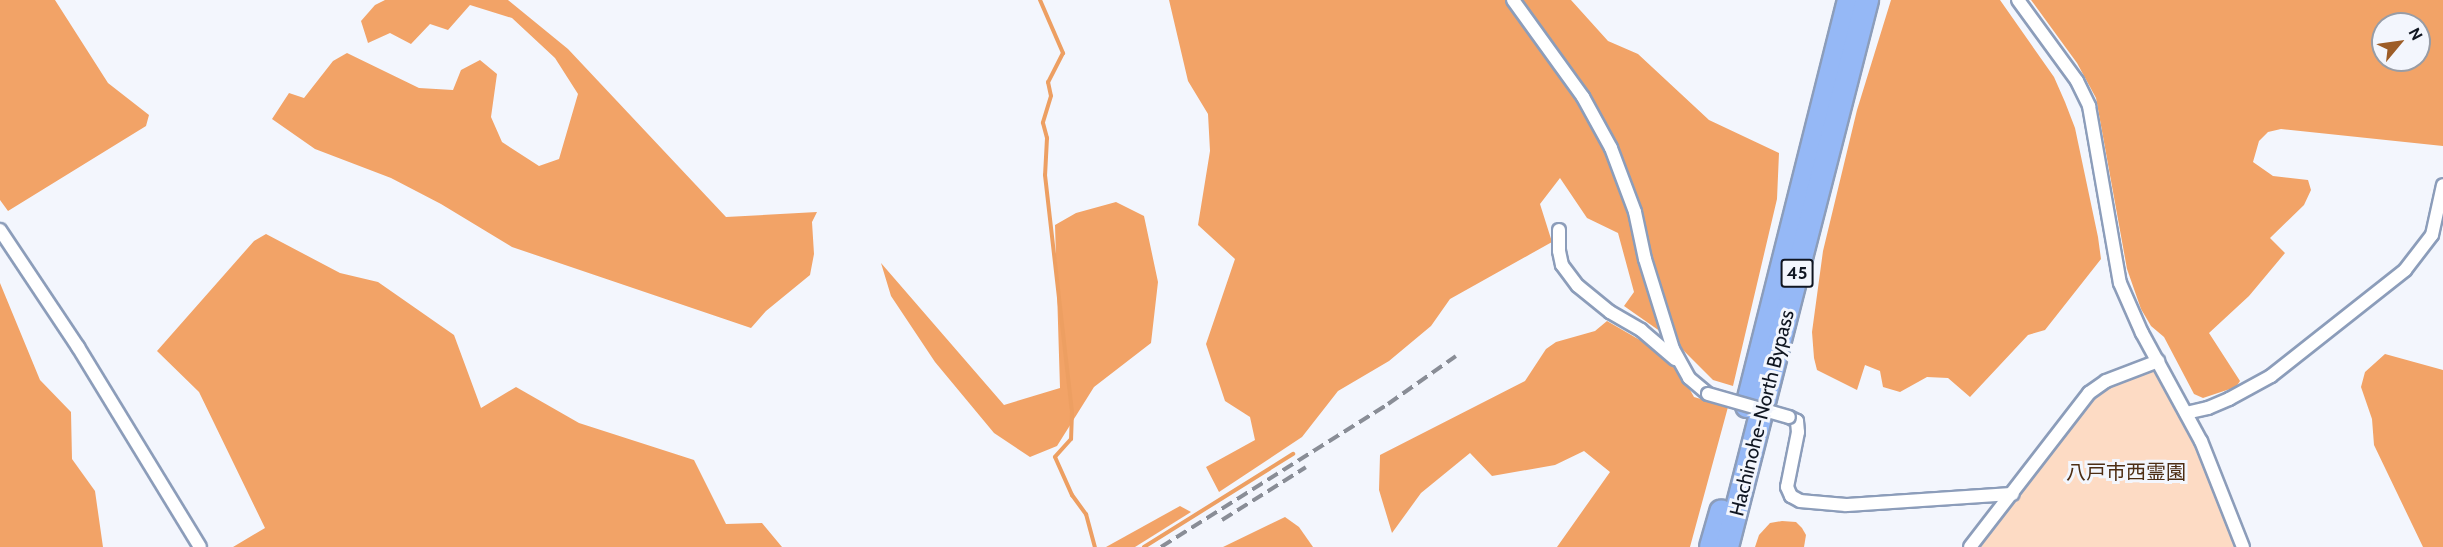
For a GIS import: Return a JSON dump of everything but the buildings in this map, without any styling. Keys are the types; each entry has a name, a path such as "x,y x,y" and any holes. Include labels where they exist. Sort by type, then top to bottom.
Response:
{"highway":[{"name":"Hachinohe-North Bypass","path":"1711,547 1849,0"},
{"name":"Hachinohe-North Bypass","path":"1727,547 1868,0"}],"street":[{"path":"1513,0 1583,97 1611,148 1635,212 1672,349 1689,378 1708,394 1797,421 1798,432 1787,487 1791,496 1800,501 1846,505 2013,494"},
{"path":"2018,0 2078,81 2089,106 2120,283 2129,307 2201,441 2242,547"},
{"path":"2186,413 2229,399 2271,376 2405,270 2432,235 2443,185"},
{"path":"0,230 85,357 200,547"},
{"path":"1559,230 1558,251 1562,265 1578,286 1610,312 1641,330 1681,364"},
{"path":"1970,547 2089,393 2106,381 2158,361"}],"green space":[{"name":"八戸市西霊園","path":"2154,367 2194,444 2235,547 1975,547 2094,393"}],"shaded area":[{"path":"0,0 55,0 108,83 149,115 146,126 8,211 0,200"},
{"path":"385,0 508,0 568,49 726,217 817,212 812,222 814,254 810,275 766,311 751,328 512,247 441,204 391,178 315,149 272,119 289,93 304,98 333,61 347,53 419,88 453,90 461,70 480,60 497,74 491,117 502,142 539,166 559,159 578,94 555,58 512,18 470,5 448,30 430,24 411,44 390,33 368,43 361,21 375,5"},
{"path":"1169,0 1571,0 1608,41 1638,54 1709,120 1779,153 1777,199 1733,386 1713,380 1674,341 1624,306 1634,292 1618,233 1587,218 1560,178 1540,204 1552,242 1450,299 1431,326 1389,361 1338,391 1302,437 1219,492 1206,467 1255,440 1250,417 1225,401 1206,344 1235,259 1198,225 1210,151 1208,114 1188,81"},
{"path":"1891,0 2000,0 2054,77 2065,102 2075,128 2098,237 2101,259 2045,330 2028,335 1970,397 1948,378 1927,377 1900,392 1883,387 1880,371 1865,365 1857,390 1817,370 1814,358 1812,332 1823,251 1857,110"},
{"path":"2031,0 2443,0 2443,146 2281,129 2268,132 2259,141 2253,162 2273,176 2308,180 2311,190 2304,205 2270,238 2285,253 2249,296 2209,333 2240,381 2236,387 2203,398 2194,394 2164,337 2151,326 2141,309 2127,269 2096,98 2077,63"},
{"path":"1116,202 1144,216 1158,282 1151,343 1094,387 1057,446 1030,457 994,433 935,362 891,296 881,263 1004,405 1060,388 1055,225 1076,213"},
{"path":"266,234 340,273 378,282 454,335 481,408 516,387 579,423 694,460 726,524 762,523 782,547 233,547 265,528 199,392 157,351 254,241"},
{"path":"0,283 40,380 71,412 72,459 95,491 103,547 0,547"},
{"path":"1607,321 1645,343 1676,365 1694,397 1728,407 1690,547 1557,547 1610,472 1584,451 1555,465 1492,476 1470,453 1421,493 1392,533 1379,490 1380,455 1525,381 1546,349 1556,342 1595,331"},
{"path":"2385,354 2443,370 2443,547 2423,547 2374,445 2372,419 2361,387 2365,372"},
{"path":"1180,506 1191,512 1135,547 1106,547"},
{"path":"1285,517 1299,527 1313,547 1223,547"},
{"path":"1796,522 1802,528 1806,535 1804,547 1755,547 1759,535 1770,523"}],"waterway":[{"path":"1040,0 1063,53 1048,82 1051,96 1043,123 1047,138 1045,175 1072,412 1071,439 1055,457 1072,495 1086,514 1095,547"},
{"path":"1144,547 1293,454"}],"railway":[{"path":"1161,547 1388,404 1456,356"},
{"path":"1222,520 1306,467"}]}
